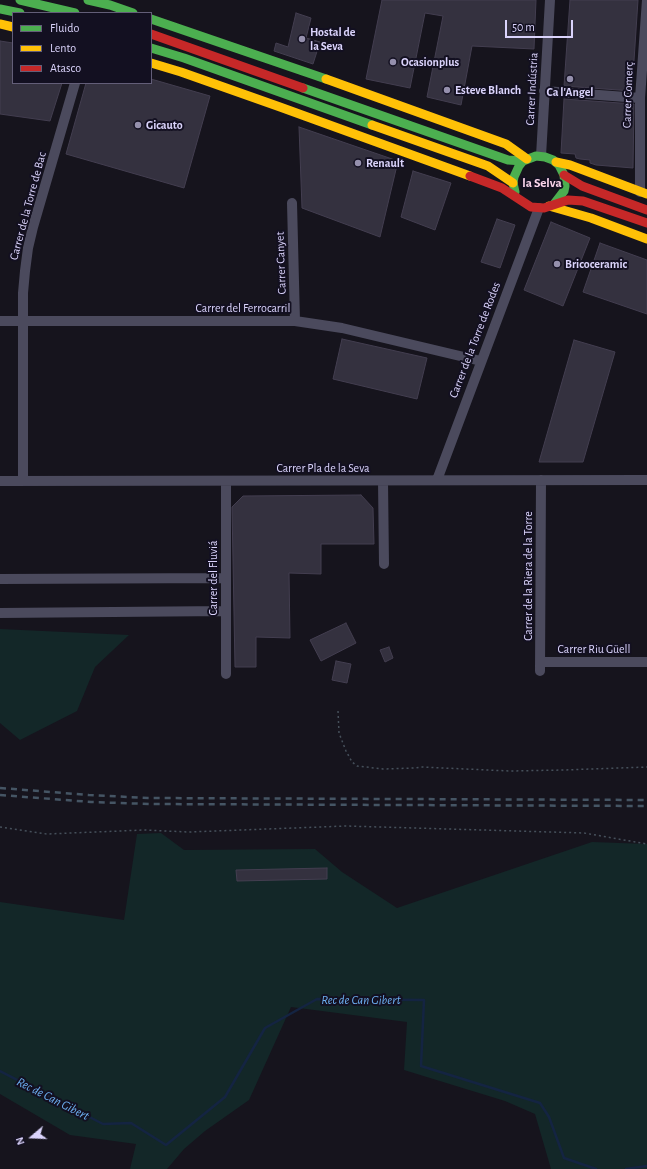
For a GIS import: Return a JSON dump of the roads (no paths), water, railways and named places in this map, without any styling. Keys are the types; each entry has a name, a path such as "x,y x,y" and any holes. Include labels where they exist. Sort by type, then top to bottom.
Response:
{"main road":[{"path":"20,0 71,12"},
{"path":"88,0 110,5 130,12"},
{"path":"0,9 15,12"},
{"path":"152,19 288,65 506,144 525,160"},
{"path":"0,24 12,27"},
{"path":"152,34 508,160 525,160 536,156 541,156 556,162 570,165 643,193"},
{"path":"152,48 184,58 488,166 513,183"},
{"path":"152,63 280,107 502,188 530,207 547,206 568,200 583,201 647,223"},
{"path":"523,203 518,197 513,183 516,171 525,160"},
{"path":"547,206 558,200 564,191 564,175 556,162"},
{"path":"564,175 582,186 647,210"},
{"path":"547,206 591,218 647,239"}],"street":[{"name":"Carrer Indústria","path":"541,156 550,0"},
{"name":"Carrer Comerç","path":"643,193 640,98 647,0"},
{"name":"Carrer de la Torre de Bac","path":"23,481 23,294 28,248 76,84"},
{"path":"544,91 640,98"},
{"name":"Carrer Canyet","path":"292,203 295,321"},
{"name":"Carrer de la Torre de Rodes","path":"437,480 481,361 547,206"},
{"name":"Carrer del Ferrocarril","path":"0,321 295,321 342,328 481,361"},
{"name":"Carrer de la Riera de la Torre","path":"540,666 541,480"},
{"name":"Carrer Pla de la Seva","path":"0,481 647,480"},
{"name":"Carrer del Fluviá","path":"226,481 226,674"},
{"path":"383,481 384,564"},
{"path":"0,579 226,578"},
{"path":"0,613 226,611"},
{"name":"Carrer Riu Güell","path":"540,666 647,662"}],"waterway":[{"name":"Rec de Can Gibert","path":"0,1071 103,1124 131,1123 166,1145 225,1097 265,1028 317,999 424,1000 421,1066 540,1103 549,1117 564,1158 596,1169"},
{"name":"Rec de Can Gibert","path":"626,1169 647,1166"}],"railway":[{"path":"0,788 148,798 647,800"},
{"path":"0,795 91,802 149,804 647,806"}],"place":[{"name":"Hostal de la Seva","path":"302,39"},
{"name":"Ocasionplus","path":"393,62"},
{"name":"Ca l'Angel","path":"570,79"},
{"name":"Esteve Blanch","path":"447,90"},
{"name":"Gicauto","path":"138,125"},
{"name":"Renault","path":"358,163"},
{"name":"Bricoceramic","path":"557,264"}],"district":[{"name":"la Selva","path":"542,183"}]}
